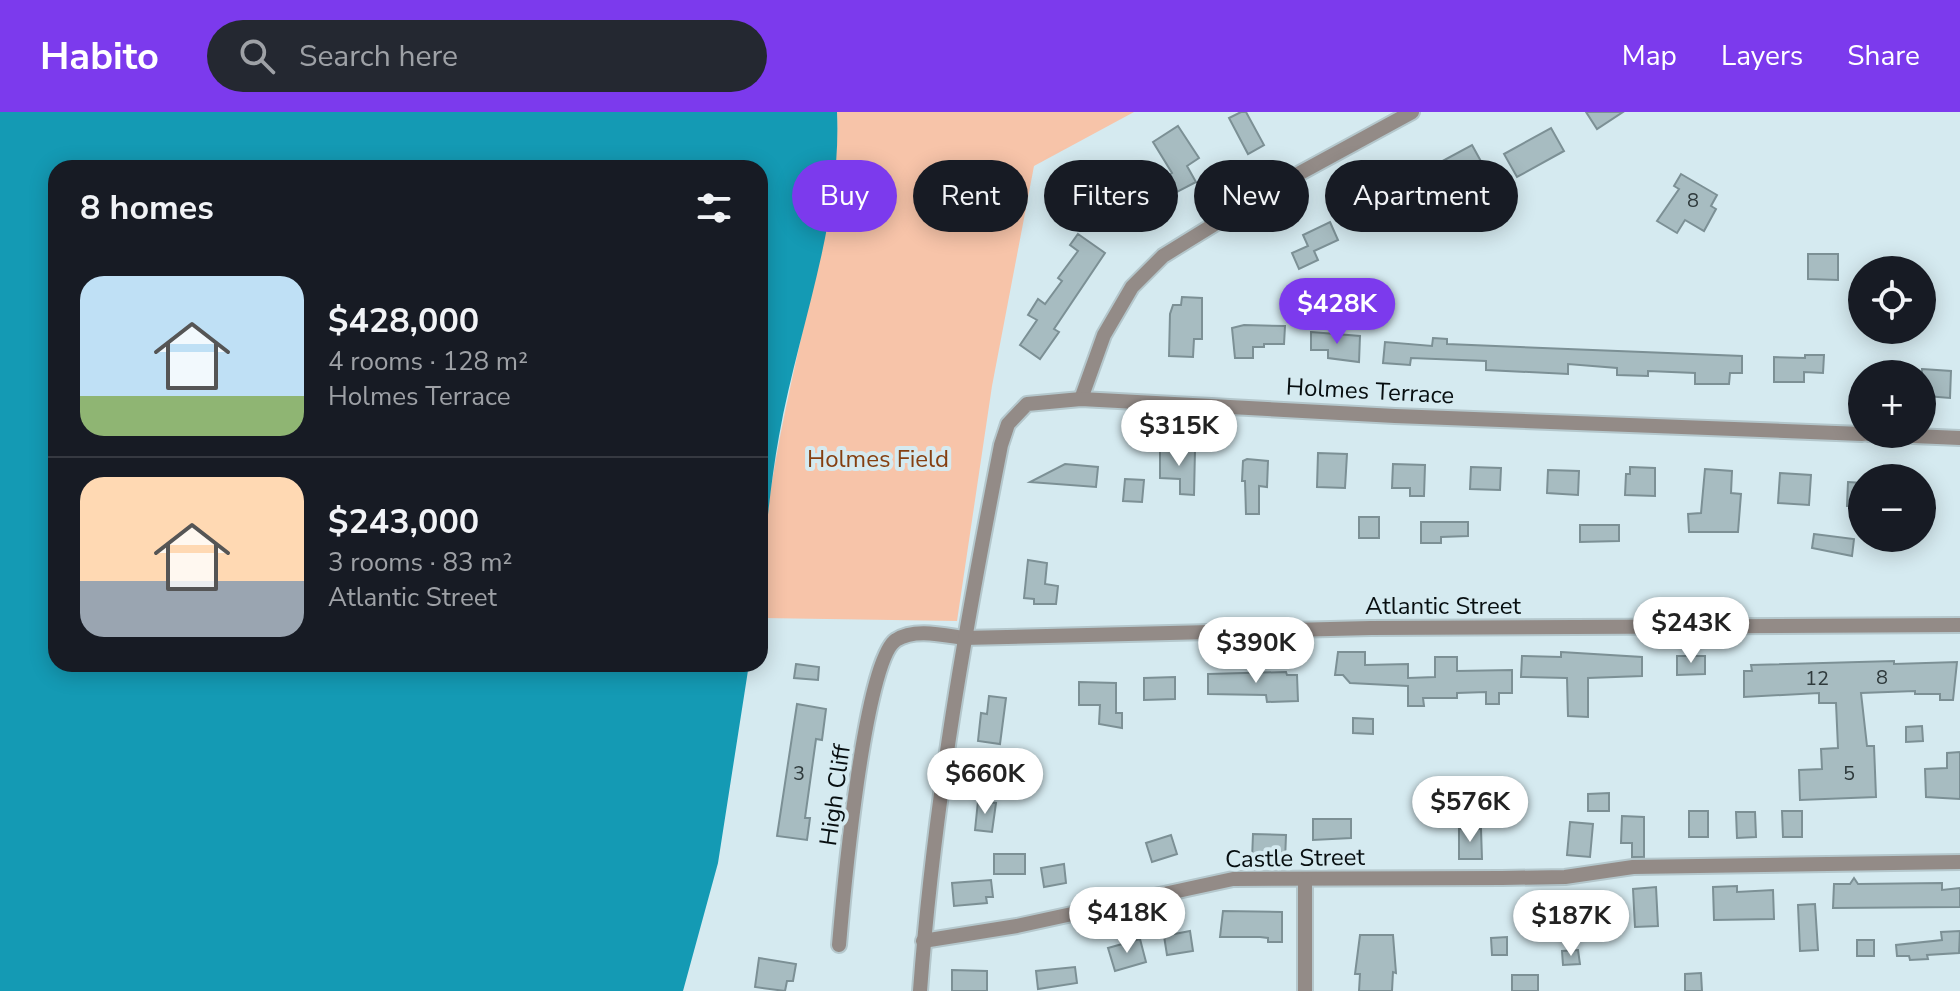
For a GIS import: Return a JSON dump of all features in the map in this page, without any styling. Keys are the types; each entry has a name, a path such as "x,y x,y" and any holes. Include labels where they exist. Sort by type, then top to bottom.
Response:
{"street":[{"path":"1081,399 1104,335 1132,287 1163,256 1278,185 1412,112"},
{"name":"Holmes Terrace","path":"920,991 933,834 963,638 1001,445 1008,424 1027,404 1081,399 1395,416 1848,433"},
{"name":"Holmes Terrace","path":"1936,437 1960,438"},
{"name":"Atlantic Street","path":"885,653 896,640 913,635 963,638 1370,628 1960,625"},
{"name":"High Cliff","path":"839,945 866,731 885,653"},
{"name":"Castle Street","path":"923,941 1017,926 1233,879 1565,877 1633,867 1960,862"},
{"path":"1305,880 1305,991"}],"green space":[{"name":"Holmes Field","path":"837,112 1134,112 1034,166 1028,197 1028,160 913,160 913,232 1021,232 992,386 957,621 768,618 769,504 782,428 824,232 897,232 897,160 836,160"}],"water":[{"path":"0,112 837,112 836,160 792,160 792,232 826,232 787,396 768,518 768,160 48,160 48,672 748,672 718,863 683,991 0,991"}],"building":[{"path":"1246,112 1264,145 1248,154 1229,118"},
{"path":"1586,112 1623,112 1597,129"},
{"path":"1178,126 1199,158 1187,166 1194,183 1178,191 1178,160 1164,160 1153,142"},
{"path":"1551,128 1564,151 1518,176 1518,160 1507,160 1504,154"},
{"path":"1472,145 1480,160 1444,160"},
{"path":"1681,174 1717,195 1711,206 1716,209 1704,231 1685,220 1677,233 1657,221 1679,189 1674,186"},
{"path":"1325,224 1325,232 1334,232 1338,240 1314,251 1318,260 1299,269 1292,253 1308,246 1303,235"},
{"path":"1078,234 1105,253 1054,329 1059,332 1040,359 1020,345 1037,320 1028,315 1038,299 1045,304 1062,281 1058,278 1078,251 1070,245"},
{"path":"1808,254 1838,254 1838,280 1808,279"},
{"path":"1182,297 1202,298 1202,339 1194,339 1193,357 1169,356 1170,314 1173,305 1181,305"},
{"path":"1244,325 1285,326 1284,344 1253,347 1253,358 1235,358 1232,328"},
{"path":"1311,332 1360,336 1359,362 1328,358 1328,350 1311,350"},
{"path":"1433,338 1447,339 1447,344 1742,356 1742,373 1730,373 1729,384 1695,384 1695,373 1648,371 1648,376 1617,375 1617,368 1568,364 1568,374 1486,370 1486,361 1411,358 1410,365 1383,363 1385,342 1432,346"},
{"path":"1805,355 1824,355 1823,373 1804,372 1804,382 1774,382 1774,357 1805,358"},
{"path":"1936,370 1951,371 1950,398 1936,397"},
{"path":"1160,449 1195,450 1194,495 1180,494 1180,479 1160,478"},
{"path":"1318,453 1347,454 1345,488 1317,487"},
{"path":"1243,461 1268,461 1267,487 1259,486 1259,514 1246,514 1245,481 1242,481"},
{"path":"1065,464 1098,467 1096,487 1030,482"},
{"path":"1393,464 1425,465 1424,496 1410,496 1410,488 1392,488"},
{"path":"1471,467 1501,468 1500,490 1470,489"},
{"path":"1630,467 1655,468 1655,496 1625,495 1626,474 1630,474"},
{"path":"1705,469 1732,471 1731,493 1741,494 1738,532 1689,532 1688,514 1701,513"},
{"path":"1548,470 1579,471 1578,495 1547,493"},
{"path":"1780,473 1811,475 1809,505 1778,503"},
{"path":"1125,479 1144,480 1142,502 1123,501"},
{"path":"1359,517 1379,517 1379,538 1359,538"},
{"path":"1421,522 1468,522 1468,536 1441,537 1441,543 1421,543"},
{"path":"1580,525 1619,525 1619,541 1580,542"},
{"path":"1814,534 1848,538 1848,552 1852,552 1852,556 1812,548"},
{"path":"1028,560 1047,563 1045,584 1058,586 1056,604 1034,604 1034,599 1024,598"},
{"path":"1338,652 1365,652 1365,665 1408,664 1408,678 1435,677 1435,657 1457,657 1457,671 1512,670 1512,693 1499,693 1499,704 1486,704 1486,692 1457,693 1457,698 1423,698 1424,706 1408,706 1408,686 1350,683 1343,675 1335,675"},
{"path":"1561,652 1642,657 1642,676 1588,678 1588,717 1568,716 1567,678 1521,677 1522,656 1561,657"},
{"path":"1677,656 1705,656 1705,674 1677,675"},
{"path":"1894,661 1894,664 1957,662 1953,700 1940,700 1940,694 1915,694 1915,691 1861,693 1867,746 1874,746 1876,797 1800,800 1799,770 1822,769 1821,749 1838,748 1836,703 1819,703 1819,693 1744,697 1744,671 1752,671 1751,665"},
{"path":"796,664 819,667 818,680 794,678"},
{"path":"1286,672 1287,675 1297,675 1298,701 1267,702 1266,695 1208,694 1208,674"},
{"path":"1175,677 1175,699 1144,700 1144,678"},
{"path":"1079,682 1116,683 1116,713 1122,713 1122,728 1099,724 1100,705 1079,705"},
{"path":"989,696 1006,698 1000,744 978,741 981,713 987,714"},
{"path":"797,704 826,709 822,740 816,739 805,818 810,818 807,840 777,836"},
{"path":"1353,718 1373,719 1373,734 1353,733"},
{"path":"1922,726 1923,741 1906,742 1906,727"},
{"path":"1960,752 1960,799 1926,797 1925,769 1947,768 1947,753"},
{"path":"1609,793 1609,811 1588,811 1588,794"},
{"path":"978,801 996,803 992,832 975,830"},
{"path":"1689,811 1708,811 1708,837 1689,837"},
{"path":"1782,811 1802,811 1802,837 1783,837"},
{"path":"1736,812 1755,812 1756,837 1737,838"},
{"path":"1622,816 1644,817 1644,857 1632,857 1632,843 1621,843"},
{"path":"1313,819 1351,819 1351,838 1313,840"},
{"path":"1570,822 1593,824 1590,857 1567,855"},
{"path":"1459,829 1481,829 1482,859 1459,859"},
{"path":"1253,834 1286,835 1285,861 1252,860"},
{"path":"1171,835 1177,854 1152,862 1146,843"},
{"path":"994,854 1025,854 1025,874 994,874"},
{"path":"1064,864 1066,883 1044,887 1041,868"},
{"path":"1854,878 1858,884 1942,883 1942,890 1960,888 1960,907 1833,908 1834,884 1850,884"},
{"path":"991,880 993,897 986,897 987,903 954,906 952,883"},
{"path":"1737,886 1737,892 1773,890 1774,919 1714,920 1713,887"},
{"path":"1656,887 1658,926 1635,927 1633,889"},
{"path":"1582,900 1583,922 1561,923 1560,901"},
{"path":"1815,904 1818,950 1800,951 1798,905"},
{"path":"1223,911 1282,912 1282,942 1268,942 1268,938 1260,937 1220,937"},
{"path":"1190,931 1193,951 1167,955 1164,936"},
{"path":"1960,931 1959,953 1927,955 1928,959 1910,960 1909,956 1897,956 1896,945 1942,940 1941,932"},
{"path":"1360,935 1393,935 1396,973 1393,972 1392,991 1359,991 1360,974 1355,974"},
{"path":"1507,937 1507,955 1492,955 1491,938"},
{"path":"1140,939 1146,962 1115,971 1108,948"},
{"path":"1857,940 1874,940 1874,956 1857,956"},
{"path":"1578,950 1580,964 1563,965 1562,951"},
{"path":"759,958 796,964 793,981 787,981 785,991 755,987"},
{"path":"1075,967 1077,983 1038,989 1036,971"},
{"path":"952,970 987,971 987,991 952,991"},
{"path":"1701,973 1702,991 1685,991 1685,974"},
{"path":"1512,975 1538,975 1538,991 1512,991"}]}
